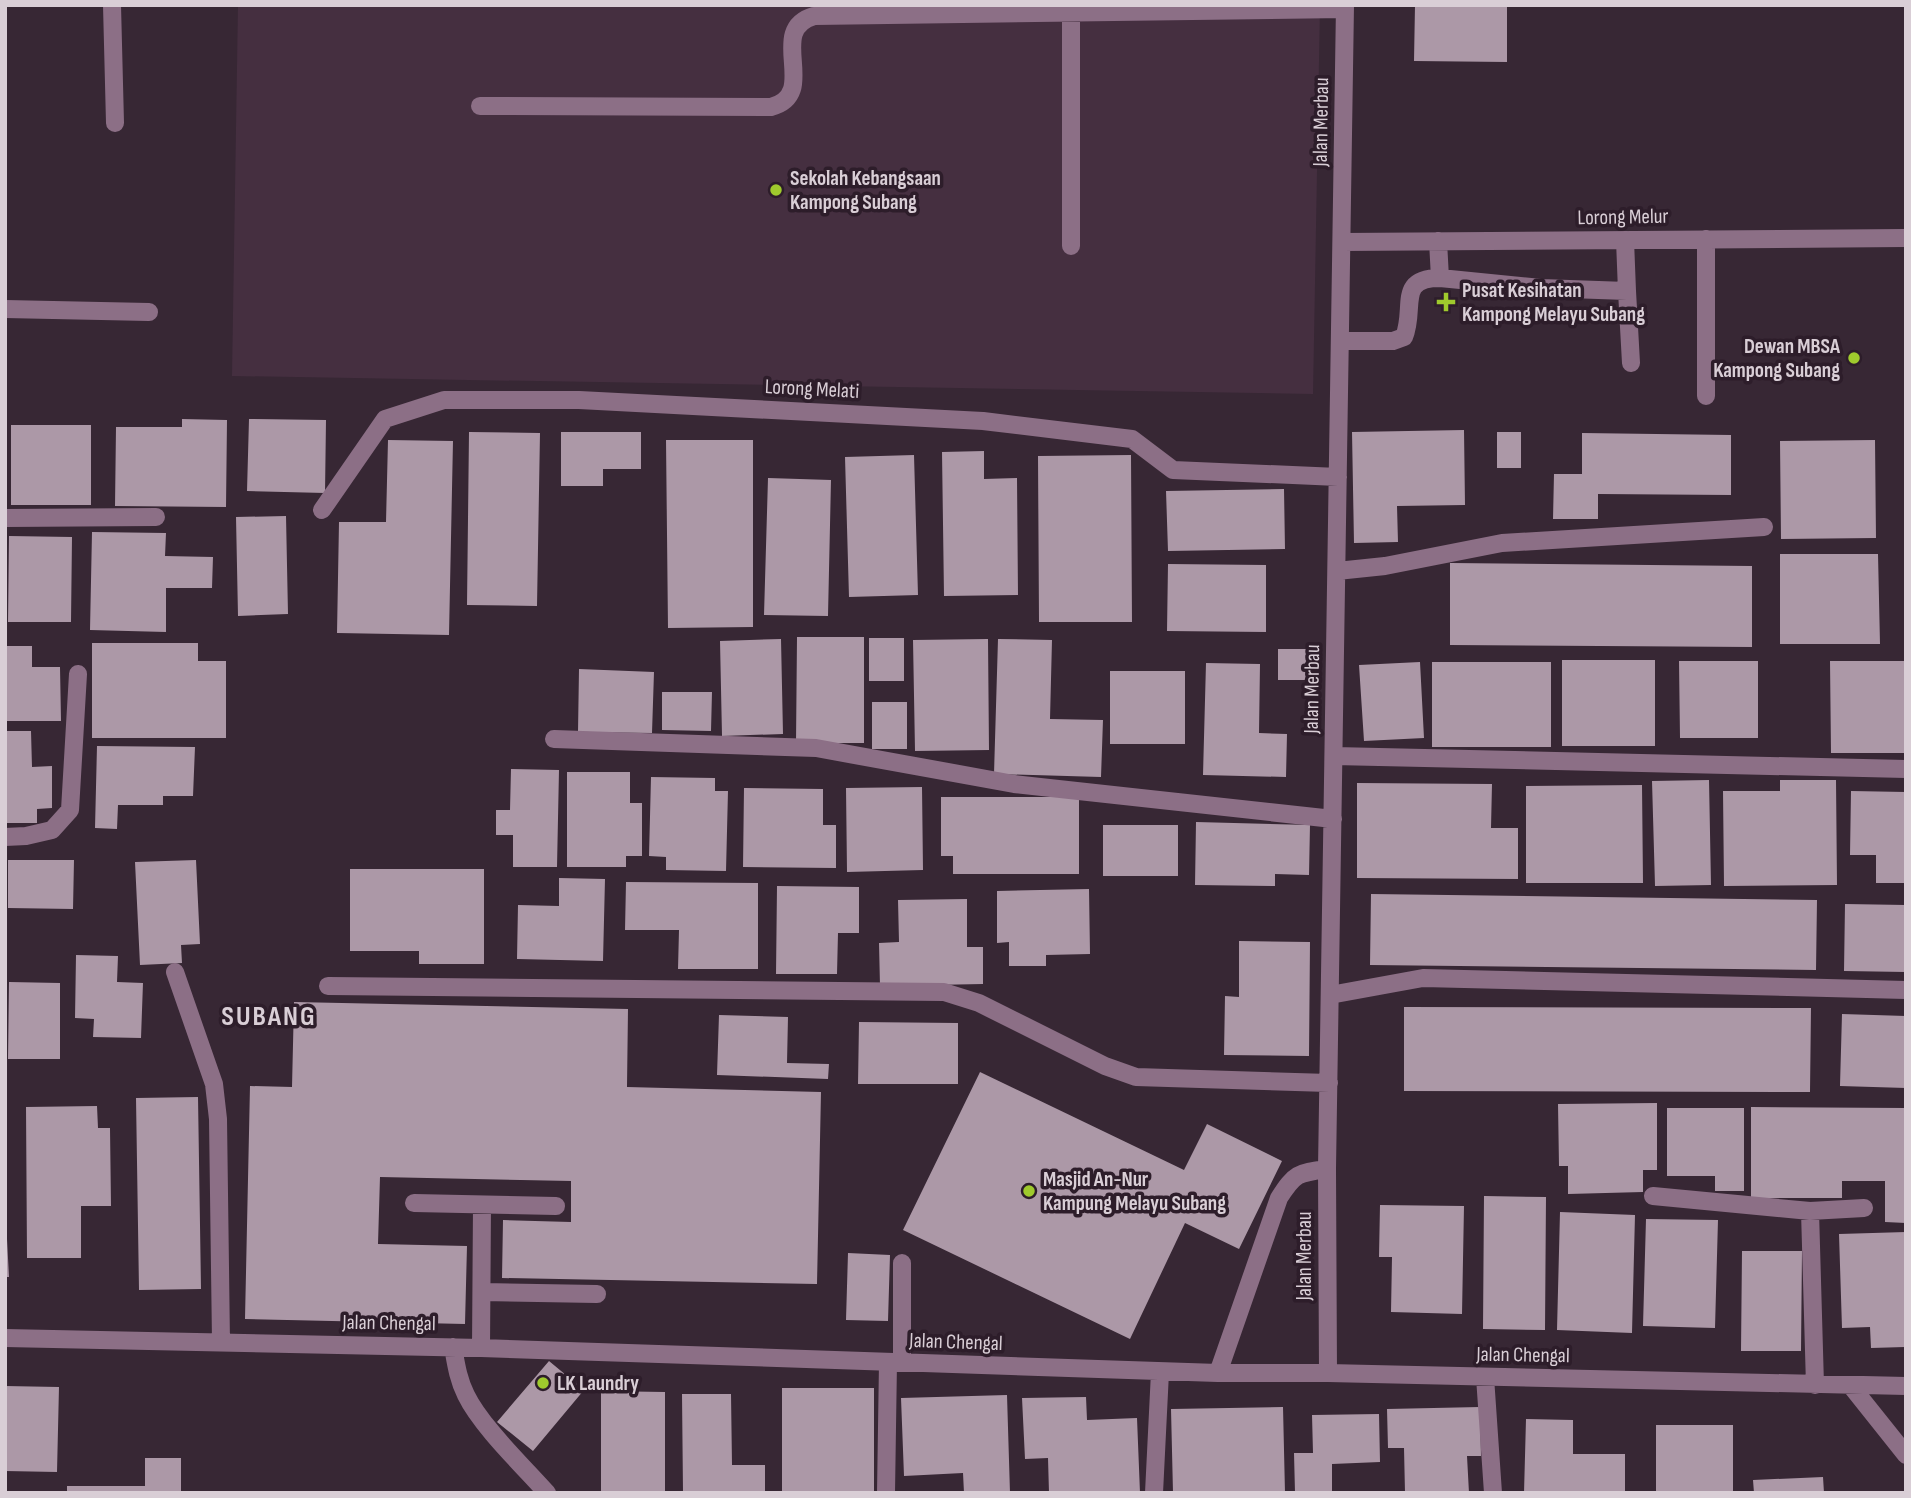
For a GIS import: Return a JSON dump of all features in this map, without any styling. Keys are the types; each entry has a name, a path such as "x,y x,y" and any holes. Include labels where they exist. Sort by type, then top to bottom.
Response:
{"street":[{"path":"112,5 115,123"},
{"path":"480,106 771,107 782,104 790,96 793,85 792,38 795,27 803,19 814,16 1345,7"},
{"name":"Jalan Merbau","path":"1328,1373 1327,1169 1345,7"},
{"path":"1071,12 1072,246"},
{"name":"Lorong Melur","path":"1342,242 1906,238"},
{"path":"1706,239 1706,396"},
{"path":"1625,240 1631,363"},
{"path":"1438,241 1440,278"},
{"path":"1340,341 1392,341 1404,337 1409,325 1410,295 1415,284 1426,278 1541,288 1627,291"},
{"path":"5,309 149,312"},
{"name":"Lorong Melati","path":"322,510 385,419 444,400 579,400 983,421 1132,439 1173,470 1338,477"},
{"path":"5,518 156,517"},
{"path":"1337,571 1385,566 1502,542 1765,527"},
{"path":"5,837 26,836 52,830 70,810 78,674"},
{"path":"554,739 816,748 1014,784 1333,819"},
{"path":"1334,757 1906,769"},
{"path":"175,972 214,1084 218,1119 221,1342"},
{"path":"1330,995 1423,978 1906,990"},
{"path":"328,986 944,992 979,1003 1105,1066 1136,1077 1329,1083"},
{"path":"1218,1373 1279,1198 1291,1179 1299,1173 1327,1169"},
{"path":"1653,1196 1810,1211 1864,1208"},
{"path":"414,1203 555,1206"},
{"path":"481,1348 482,1205"},
{"path":"1810,1211 1815,1385"},
{"path":"886,1493 902,1263"},
{"path":"482,1292 597,1294"},
{"name":"Jalan Chengal","path":"5,1338 453,1347 1218,1373 1906,1386"},
{"path":"453,1347 457,1375 479,1415 547,1493"},
{"path":"1154,1493 1160,1371"},
{"path":"1485,1377 1493,1493"},
{"path":"1852,1386 1906,1455"}],"shaded area":[{"name":"Sekolah Kebangsaan Kampong Subang","path":"238,5 1320,5 1313,394 232,376"}],"building":[{"path":"1415,5 1507,5 1507,62 1414,61"},
{"path":"182,419 227,420 226,507 115,506 116,427 182,427"},
{"path":"249,419 326,420 325,493 247,491"},
{"path":"11,425 91,425 91,505 11,505"},
{"path":"1464,430 1465,505 1397,506 1398,542 1354,543 1352,432"},
{"path":"469,432 540,433 537,606 467,605"},
{"path":"561,432 641,432 641,469 603,469 603,486 561,486"},
{"path":"1497,432 1521,432 1521,468 1497,468"},
{"path":"1582,433 1731,435 1731,495 1598,494 1598,519 1553,519 1554,474 1582,474"},
{"path":"388,440 453,441 449,635 337,633 339,522 386,522"},
{"path":"666,440 753,440 753,627 668,628"},
{"path":"1875,440 1876,538 1781,539 1780,441"},
{"path":"984,451 984,479 1017,478 1018,595 944,596 942,452"},
{"path":"914,455 918,595 849,597 845,457"},
{"path":"1131,455 1132,622 1039,622 1038,456"},
{"path":"768,478 831,480 828,616 764,615"},
{"path":"1284,489 1285,549 1168,551 1166,491"},
{"path":"286,516 288,614 238,616 236,517"},
{"path":"92,532 166,533 165,556 213,557 212,588 166,588 166,632 90,630"},
{"path":"9,536 72,537 71,622 8,622"},
{"path":"1780,554 1878,554 1880,644 1780,644"},
{"path":"1450,563 1752,566 1752,647 1450,645"},
{"path":"1168,564 1266,565 1266,632 1167,631"},
{"path":"797,637 864,637 864,743 796,743"},
{"path":"869,638 904,638 904,681 869,681"},
{"path":"781,639 783,734 722,736 720,641"},
{"path":"988,639 989,750 915,751 913,640"},
{"path":"998,639 1052,640 1050,719 1103,720 1101,777 994,774"},
{"path":"92,643 198,643 198,661 226,661 226,738 92,738"},
{"path":"5,646 32,646 32,667 60,667 61,721 5,721"},
{"path":"1278,649 1309,649 1309,680 1278,680"},
{"path":"1562,660 1655,660 1655,746 1562,746"},
{"path":"1679,661 1758,661 1758,738 1680,738"},
{"path":"1830,661 1906,661 1906,753 1831,753"},
{"path":"1420,662 1424,738 1364,741 1359,665"},
{"path":"1432,662 1551,662 1551,747 1432,747"},
{"path":"1206,663 1260,664 1259,733 1287,734 1286,777 1203,775"},
{"path":"579,669 654,672 652,733 578,732"},
{"path":"1110,671 1185,671 1185,744 1110,744"},
{"path":"662,692 712,692 711,731 662,730"},
{"path":"872,702 907,702 907,749 872,749"},
{"path":"5,731 31,731 32,767 52,766 52,808 37,809 37,823 5,823"},
{"path":"97,746 195,747 193,796 163,796 163,805 118,805 117,829 95,828"},
{"path":"511,769 559,770 557,867 513,867 513,835 496,835 496,810 510,810"},
{"path":"567,772 630,772 630,803 642,803 642,856 626,856 626,867 567,867"},
{"path":"651,777 715,778 715,791 728,791 726,871 666,870 666,857 649,856"},
{"path":"1709,780 1711,885 1655,886 1652,781"},
{"path":"1780,780 1836,780 1837,885 1724,886 1723,791 1780,791"},
{"path":"1357,783 1492,784 1491,828 1518,828 1518,879 1357,878"},
{"path":"1642,785 1643,883 1526,883 1526,786"},
{"path":"922,787 923,870 847,872 846,788"},
{"path":"744,788 823,789 823,825 836,825 836,868 743,867"},
{"path":"1851,791 1906,792 1906,883 1876,883 1876,855 1850,855"},
{"path":"941,797 1079,797 1079,874 953,874 953,856 941,856"},
{"path":"1196,822 1310,825 1309,875 1275,874 1275,886 1195,885"},
{"path":"1103,825 1178,825 1178,876 1103,876"},
{"path":"8,860 74,860 73,909 8,908"},
{"path":"196,860 200,944 181,945 182,963 140,965 135,862"},
{"path":"350,869 484,869 484,964 419,964 419,951 350,951"},
{"path":"559,878 605,879 603,961 517,959 518,905 559,906"},
{"path":"626,882 758,883 758,969 678,969 679,930 625,930"},
{"path":"777,886 859,887 859,933 838,933 837,974 776,974"},
{"path":"1089,889 1090,954 1046,955 1046,966 1009,966 1009,942 997,943 997,891"},
{"path":"1371,894 1817,900 1816,970 1370,965"},
{"path":"967,899 967,947 983,947 983,984 880,986 879,943 899,942 898,900"},
{"path":"1845,904 1906,905 1906,972 1844,971"},
{"path":"1239,941 1310,942 1309,1056 1224,1055 1225,996 1239,997"},
{"path":"76,955 118,956 117,982 143,983 141,1038 93,1037 94,1019 75,1018"},
{"path":"9,982 60,983 60,1059 8,1059"},
{"path":"294,1002 628,1009 627,1087 821,1092 817,1284 502,1278 503,1220 571,1222 571,1181 380,1177 378,1244 467,1246 465,1324 245,1319 250,1086 292,1087"},
{"path":"1404,1007 1811,1008 1810,1092 1404,1091"},
{"path":"1842,1014 1906,1016 1906,1088 1840,1086"},
{"path":"719,1015 788,1017 787,1063 829,1064 828,1079 717,1075"},
{"path":"859,1022 958,1023 958,1084 858,1084"},
{"path":"980,1072 1184,1170 1207,1124 1282,1161 1239,1249 1185,1223 1130,1339 903,1230"},
{"path":"198,1097 201,1289 139,1290 136,1098"},
{"path":"1657,1103 1657,1170 1643,1170 1643,1192 1568,1194 1568,1166 1559,1166 1558,1104"},
{"path":"97,1106 98,1128 110,1128 111,1206 81,1206 81,1258 27,1258 26,1107"},
{"path":"1751,1107 1906,1108 1906,1223 1885,1222 1885,1181 1842,1181 1842,1198 1751,1198"},
{"path":"1667,1108 1744,1108 1744,1191 1715,1191 1715,1176 1667,1176"},
{"path":"1484,1196 1546,1197 1545,1330 1483,1329"},
{"path":"1380,1205 1464,1206 1462,1314 1391,1312 1392,1257 1379,1257"},
{"path":"1560,1212 1635,1215 1632,1333 1557,1330"},
{"path":"1646,1219 1718,1220 1715,1328 1643,1326"},
{"path":"1906,1232 1905,1347 1871,1348 1870,1327 1842,1328 1839,1234"},
{"path":"7,1239 9,1277 5,1277"},
{"path":"1742,1251 1802,1251 1801,1351 1741,1351"},
{"path":"848,1253 890,1255 888,1321 846,1320"},
{"path":"549,1361 584,1390 533,1451 497,1422"},
{"path":"5,1386 59,1387 57,1472 5,1471"},
{"path":"782,1388 874,1388 874,1493 782,1493"},
{"path":"601,1391 665,1392 665,1493 601,1493"},
{"path":"682,1394 731,1394 732,1465 765,1465 765,1493 683,1493"},
{"path":"1007,1395 1010,1493 964,1493 963,1473 904,1476 901,1398"},
{"path":"1086,1397 1087,1420 1137,1418 1140,1493 1049,1493 1048,1458 1025,1459 1022,1398"},
{"path":"1283,1407 1285,1493 1173,1493 1171,1409"},
{"path":"1480,1407 1481,1456 1467,1456 1469,1493 1405,1493 1404,1448 1388,1448 1387,1409"},
{"path":"1379,1414 1380,1462 1332,1464 1332,1493 1295,1493 1294,1453 1313,1453 1312,1415"},
{"path":"1526,1419 1573,1420 1573,1454 1625,1454 1625,1493 1524,1493"},
{"path":"1656,1425 1733,1425 1733,1492 1656,1492"},
{"path":"145,1458 181,1458 181,1493 67,1493 67,1486 145,1486"},
{"path":"1823,1477 1824,1493 1754,1493 1753,1480"}],"place":[{"name":"Sekolah Kebangsaan Kampong Subang","path":"776,190"},
{"name":"Pusat Kesihatan Kampong Melayu Subang","path":"1446,302"},
{"name":"Dewan MBSA Kampong Subang","path":"1854,358"},
{"name":"Masjid An-Nur Kampung Melayu Subang","path":"1029,1191"},
{"name":"LK Laundry","path":"543,1383"}],"district":[{"name":"SUBANG","path":"269,1016"}]}
